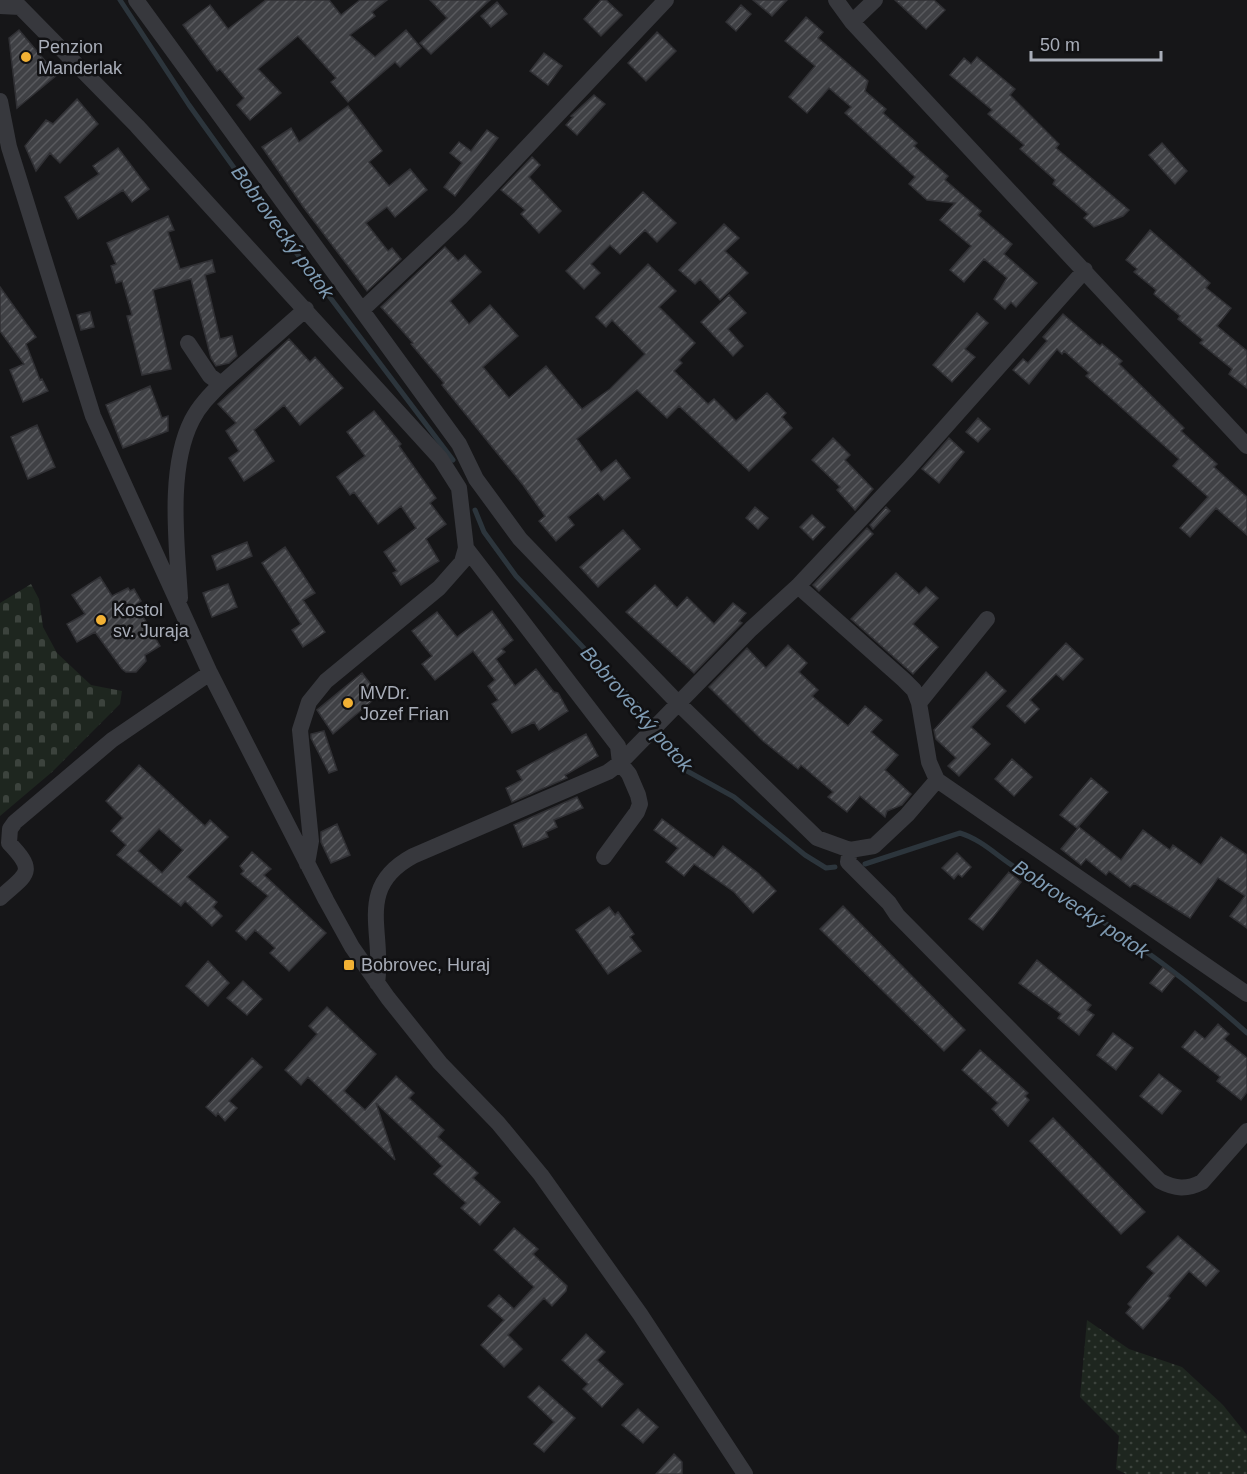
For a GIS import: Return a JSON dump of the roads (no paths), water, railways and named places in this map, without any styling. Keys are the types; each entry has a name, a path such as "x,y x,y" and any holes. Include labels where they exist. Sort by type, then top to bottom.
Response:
{"street":[{"path":"136,0 459,444 476,479 520,539 679,704 817,838 850,850 874,846 907,815 937,780"},
{"path":"362,310 460,218 666,0"},
{"path":"836,0 852,22 1247,446"},
{"path":"852,22 875,0"},
{"path":"0,6 20,6 137,126 440,458 459,488 466,549 462,562 439,588 326,681 309,702 300,730 311,841 307,864"},
{"path":"0,101 4,149 93,416 210,673 307,864 347,937 377,983 440,1063 498,1123 541,1175 640,1314 745,1474"},
{"path":"377,983 380,966 374,931 375,903 381,885 393,869 414,856 608,772 620,763 798,586 908,469 1085,270"},
{"path":"181,608 176,526 179,464 191,422 205,400 221,384 306,309"},
{"path":"188,343 210,376 221,384"},
{"path":"459,488 476,479"},
{"path":"466,549 618,746 620,763 629,774 640,804 637,812 604,857"},
{"path":"798,586 914,690 919,703 929,762 937,780 1247,994"},
{"path":"919,703 987,619"},
{"path":"0,898 23,876 27,869 26,862 9,843 10,829 15,822 112,740 210,673"},
{"path":"850,850 848,862 889,903 897,915 1160,1181 1177,1189 1202,1182 1247,1131"}],"waterway":[{"name":"Bobrovecký potok","path":"120,0 189,105 270,218 453,460"},
{"name":"Bobrovecký potok","path":"475,510 484,532 516,576 657,726 687,771 734,797 805,855 826,868 835,867"},
{"name":"Bobrovecký potok","path":"865,864 960,833 968,836 1081,907 1167,966 1247,1033"}],"place":[{"name":"Penzion Manderlak","path":"26,57"},
{"name":"Kostol sv. Juraja","path":"101,620"},
{"name":"MVDr. Jozef Frian","path":"348,703"},
{"name":"Bobrovec, Huraj","path":"349,965"}]}
